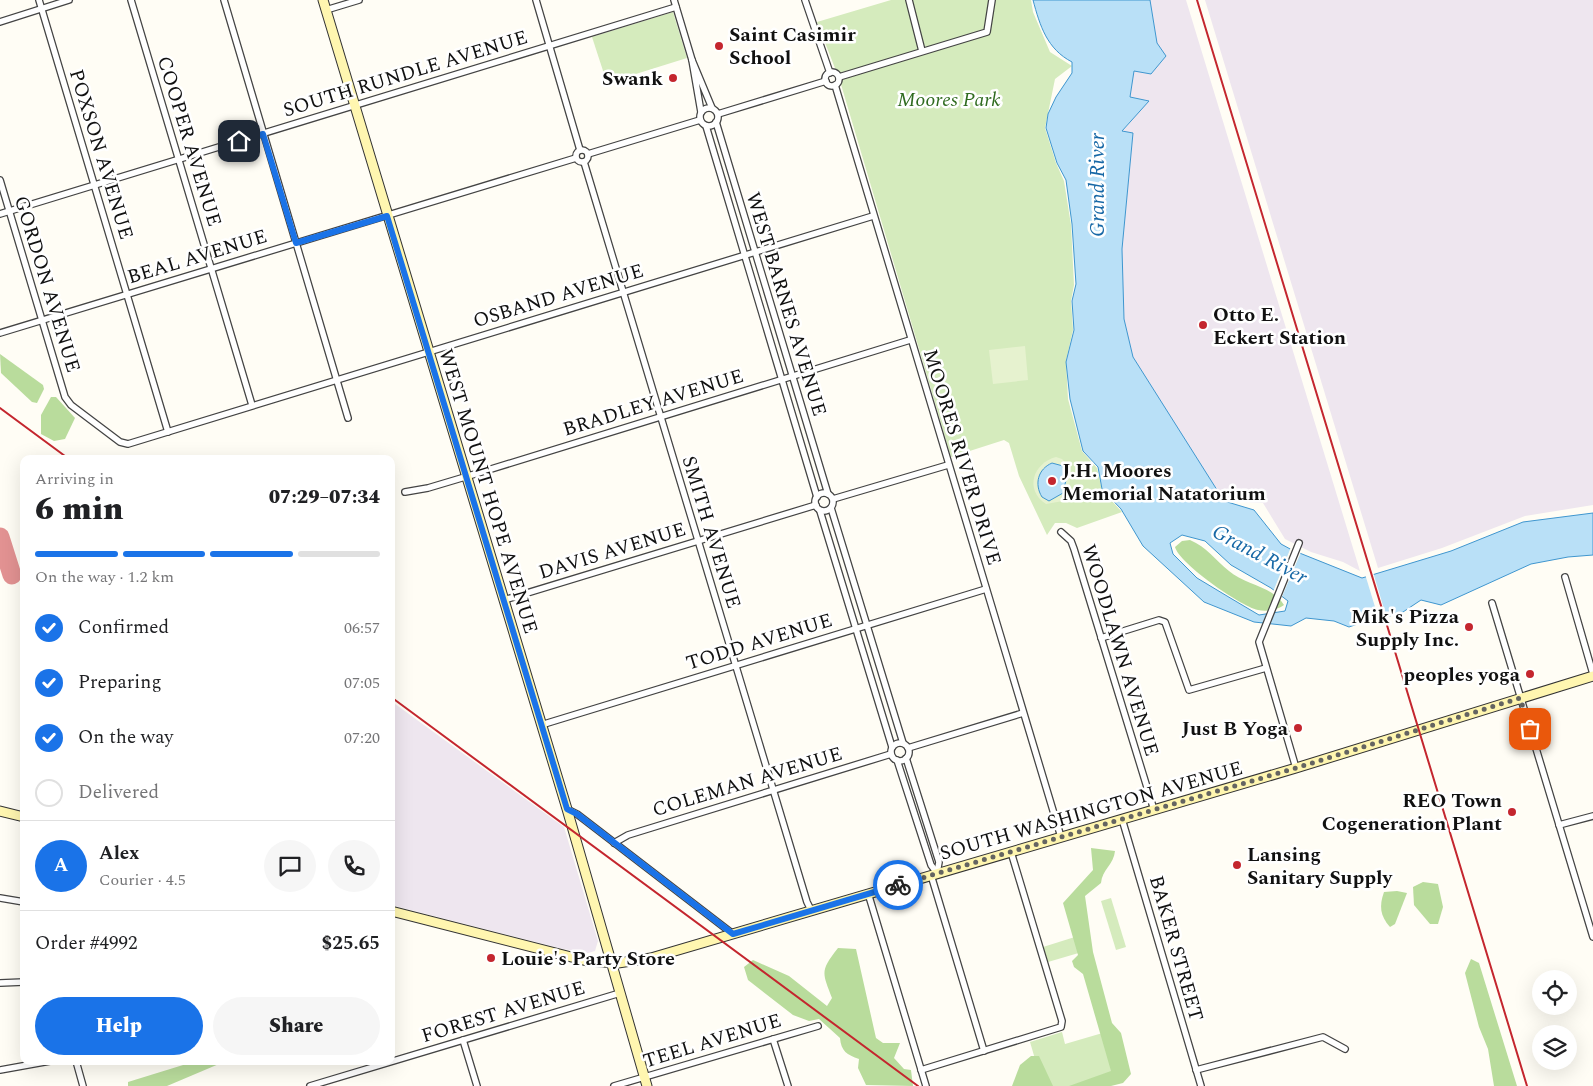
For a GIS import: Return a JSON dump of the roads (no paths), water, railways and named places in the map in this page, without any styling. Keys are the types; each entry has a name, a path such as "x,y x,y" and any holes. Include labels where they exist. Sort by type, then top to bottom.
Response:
{"street":[{"name":"POXSON AVENUE","path":"39,0 168,432"},
{"path":"0,22 69,0"},
{"name":"COOPER AVENUE","path":"132,0 252,405"},
{"path":"224,0 348,418"},
{"name":"WEST MOUNT HOPE AVENUE","path":"323,0 567,809 645,1082"},
{"path":"326,10 359,0"},
{"path":"536,0 580,150 576,158 584,162 588,158 588,154"},
{"path":"674,0 692,60 712,108 718,114"},
{"path":"804,0 830,72"},
{"path":"909,0 922,52"},
{"path":"826,81 828,85 835,86 839,77 987,32 992,0"},
{"name":"SOUTH RUNDLE AVENUE","path":"0,214 676,8"},
{"path":"692,60 701,112 700,120"},
{"path":"830,72 837,74 839,77"},
{"path":"826,81 826,77 830,72"},
{"path":"718,114 826,81"},
{"name":"MOORES RIVER DRIVE","path":"835,86 1061,837"},
{"path":"701,112 707,107 712,108"},
{"path":"700,120 706,126 716,122 718,114"},
{"path":"588,154 700,120"},
{"name":"WEST BARNES AVENUE","path":"716,122 828,494"},
{"name":"WEST BARNES AVENUE","path":"706,126 817,497"},
{"path":"580,150 586,151 588,154"},
{"name":"BEAL AVENUE","path":"0,333 576,158"},
{"name":"SMITH AVENUE","path":"584,162 735,666 807,902 812,910"},
{"name":"GORDON AVENUE","path":"0,180 65,397"},
{"name":"OSBAND AVENUE","path":"65,397 71,405 124,443 168,432 873,216"},
{"name":"BRADLEY AVENUE","path":"405,492 416,491 466,476 910,340"},
{"path":"833,500 948,464"},
{"path":"833,500 828,494 820,494 817,497 816,505 820,511 892,747 891,754 897,760 934,874 984,1051"},
{"path":"833,500 831,508 903,743 908,748"},
{"name":"DAVIS AVENUE","path":"504,600 816,505"},
{"path":"820,511 826,511 831,508"},
{"name":"WOODLAWN AVENUE","path":"1061,532 1071,541 1074,549 1154,810"},
{"path":"1296,768 1260,650 1261,637 1299,543"},
{"path":"1565,577 1593,675"},
{"name":"TODD AVENUE","path":"541,725 986,589"},
{"path":"1492,603 1593,937"},
{"path":"1101,638 1159,620 1165,622 1189,690 1266,668"},
{"name":"SOUTH WASHINGTON AVENUE","path":"395,913 575,959 612,963 658,956 1296,768 1593,675"},
{"path":"908,748 1023,713"},
{"path":"892,747 897,743 903,743"},
{"path":"908,748 906,758 939,862 934,874"},
{"name":"COLEMAN AVENUE","path":"614,843 628,835 891,754"},
{"path":"897,760 906,758"},
{"path":"567,809 577,814 733,934"},
{"path":"0,811 20,816"},
{"path":"1559,826 1593,816"},
{"name":"BAKER STREET","path":"1122,819 1201,1086"},
{"path":"921,1070 1061,1027 1062,1021 1011,852"},
{"path":"868,893 926,1086"},
{"path":"0,898 20,901"},
{"path":"0,983 20,982"},
{"name":"FOREST AVENUE","path":"395,1060 620,993"},
{"name":"TEEL AVENUE","path":"614,1086 645,1082 818,1026"},
{"path":"1196,1070 1322,1036 1345,1049"},
{"path":"774,1039 788,1086"},
{"path":"463,1040 477,1086"},
{"path":"0,1070 7,1071 33,1065"},
{"path":"77,1065 83,1086"},
{"name":"FOREST AVENUE","path":"310,1086 380,1065"},
{"path":"0,1076 7,1071"}],"water":[{"name":"Grand River","path":"1033,0 1150,0 1157,43 1166,56 1151,74 1134,71 1130,97 1149,101 1122,131 1133,133 1122,249 1124,319 1133,357 1224,501 1254,510 1281,544 1362,578 1451,551 1523,522 1593,513 1593,555 1568,557 1531,564 1441,605 1421,600 1400,614 1372,619 1349,627 1334,621 1306,618 1291,626 1254,622 1204,602 1143,546 1121,509 1102,489 1098,467 1083,451 1070,399 1066,362 1074,330 1072,301 1076,284 1072,224 1066,180 1057,163 1046,128 1048,114 1056,97 1072,73 1072,62 1063,57 1051,44 1042,28","holes":["1182,535 1205,541 1231,565 1271,588 1288,601 1285,611 1259,615 1197,578 1173,554 1170,543"]},
{"path":"1052,463 1063,466 1066,480 1063,493 1049,501 1042,497 1038,482 1043,469"}],"railway":[{"path":"1197,0 1527,1086"},
{"path":"0,408 64,455"},
{"path":"395,700 918,1086"}],"place":[{"name":"Saint Casimir School","path":"719,46"},
{"name":"Swank","path":"673,78"},
{"name":"Otto E. Eckert Station","path":"1203,325"},
{"name":"J.H. Moores Memorial Natatorium","path":"1052,481"},
{"name":"Mik's Pizza Supply Inc.","path":"1469,627"},
{"name":"peoples yoga","path":"1530,674"},
{"name":"Just B Yoga","path":"1298,728"},
{"name":"REO Town Cogeneration Plant","path":"1512,812"},
{"name":"Lansing Sanitary Supply","path":"1237,865"},
{"name":"Louie's Party Store","path":"491,958"}],"park label":[{"name":"Moores Park","path":"949,99"}]}
